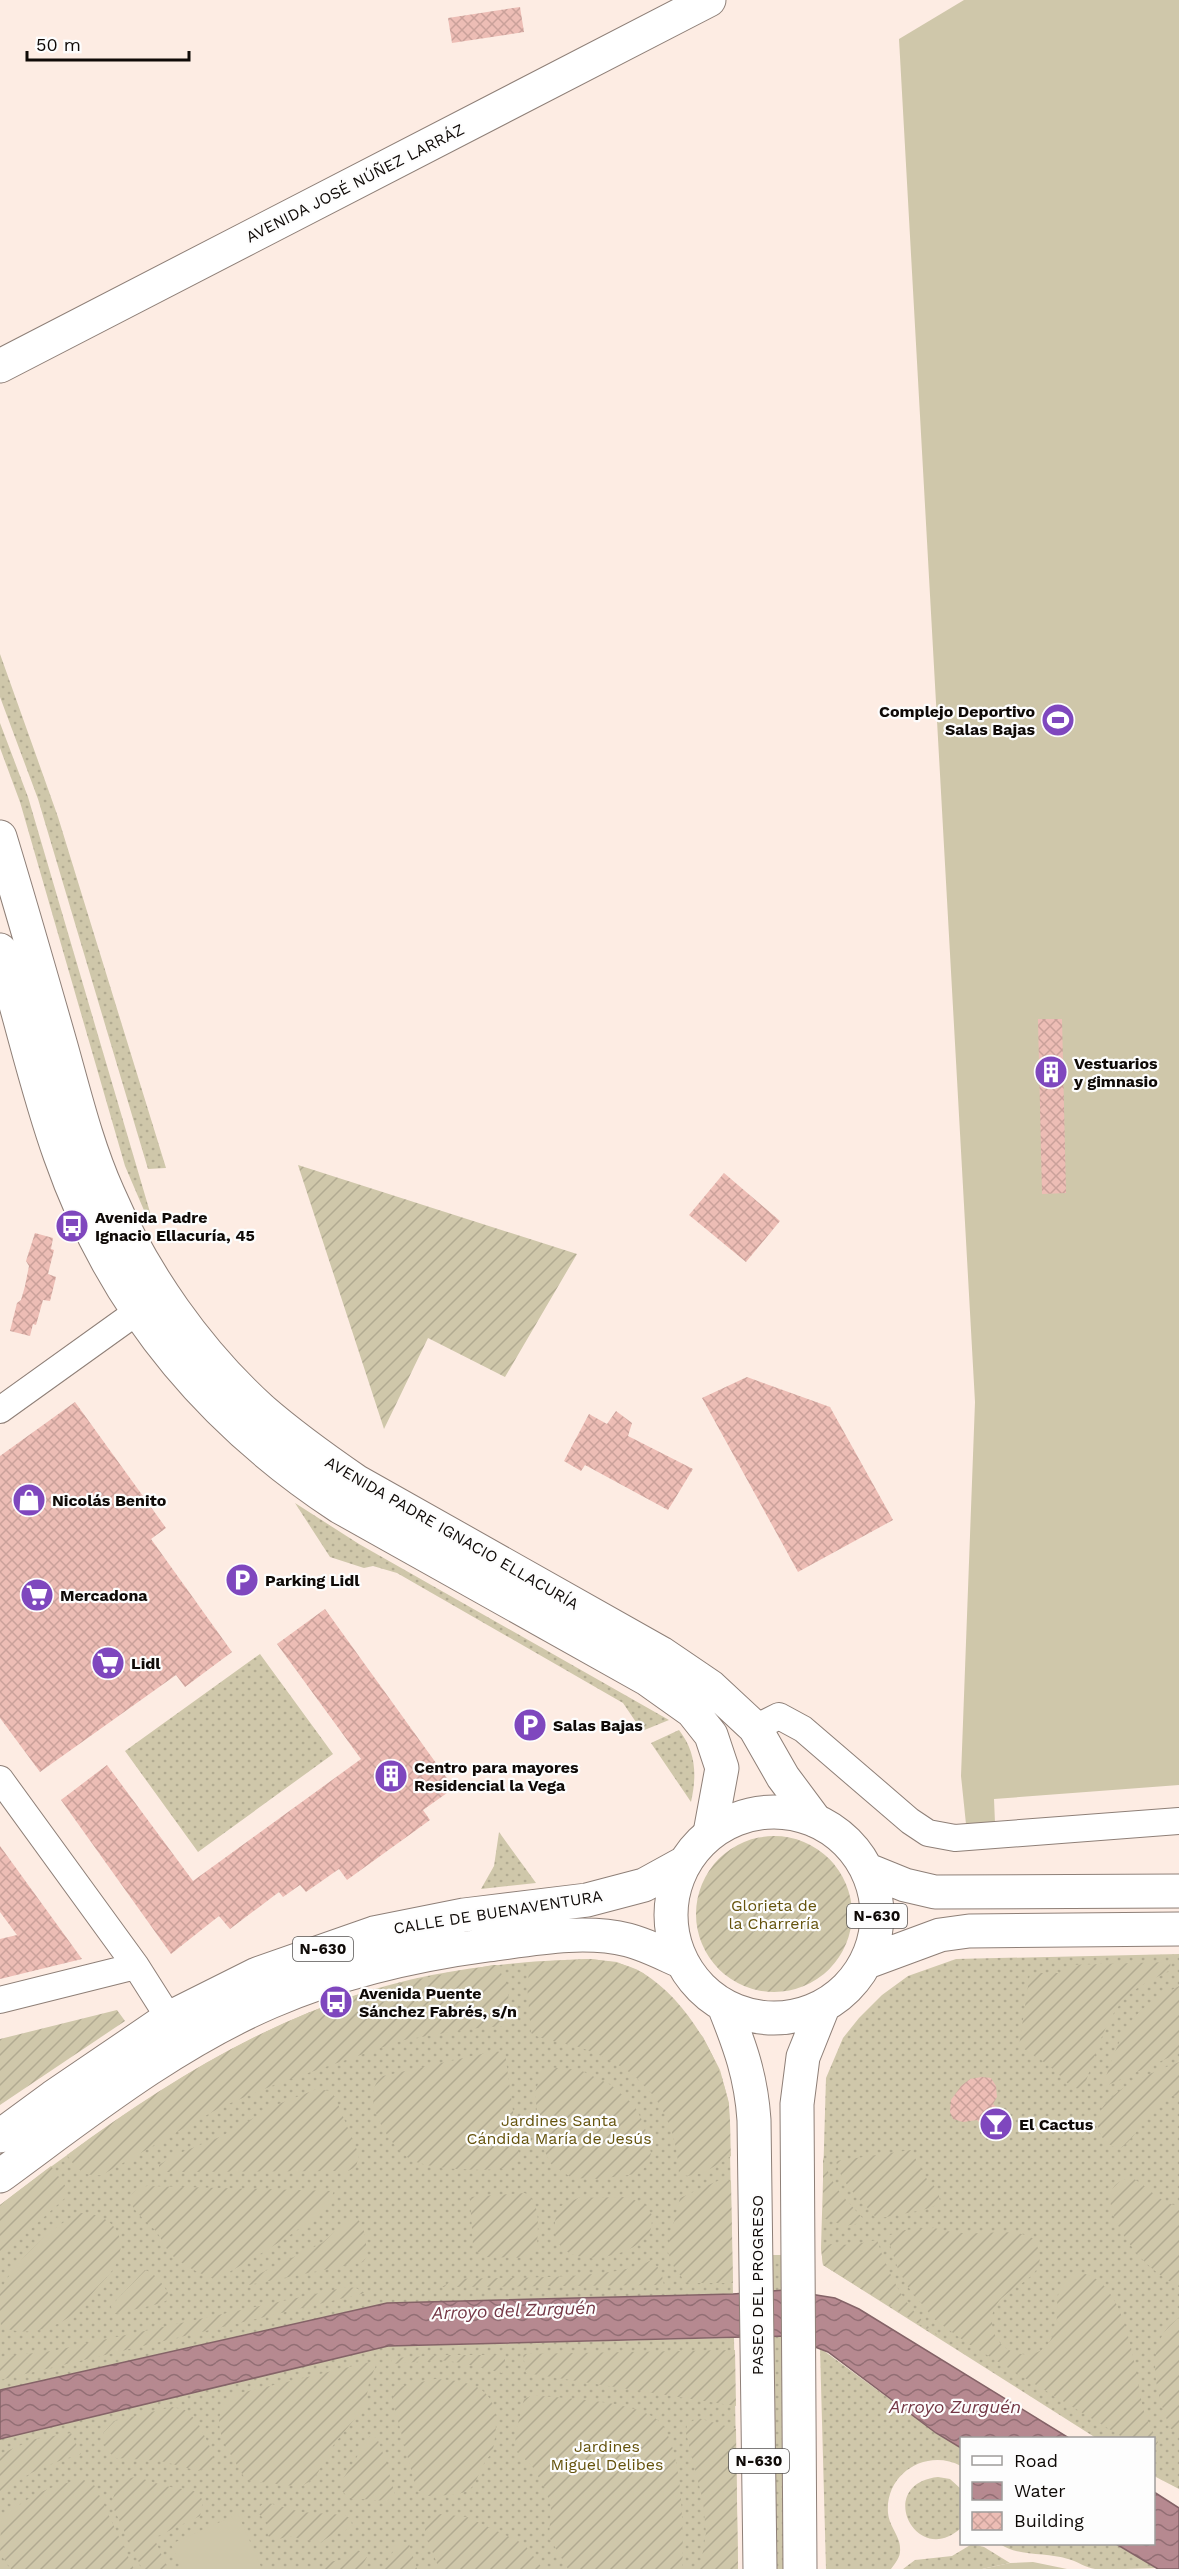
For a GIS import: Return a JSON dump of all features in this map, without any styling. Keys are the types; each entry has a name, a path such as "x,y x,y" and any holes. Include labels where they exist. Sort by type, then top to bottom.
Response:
{"main road":[{"name":"AVENIDA JOSÉ NÚÑEZ LARRÁZ","path":"0,366 706,2"},
{"name":"AVENIDA PADRE IGNACIO ELLACURÍA","path":"0,837 88,1142 108,1193 128,1235 162,1293 205,1350 262,1410 356,1481 661,1653 711,1687 754,1728 783,1777 815,1820"},
{"name":"AVENIDA PADRE IGNACIO ELLACURÍA","path":"2,964 60,1155 101,1249 138,1311 192,1383 250,1439 302,1482 340,1507 647,1679 692,1711 711,1735 722,1768 710,1833"},
{"name":"N-630","path":"779,1811 815,1820 836,1832 854,1849 868,1870 877,1900 877,1932 867,1962 856,1980 841,1995 824,2007 799,2016 774,2019 748,2015 724,2006 700,1987 682,1962 672,1929 673,1895 684,1863 710,1833 743,1816 779,1811"},
{"name":"CALLE DE BUENAVENTURA","path":"0,2136 53,2097 170,2018 257,1974 374,1933 464,1916 586,1900 644,1885 684,1863"},
{"path":"868,1870 905,1886 935,1892 1179,1891"},
{"path":"867,1962 940,1935 969,1932 1179,1929"},
{"name":"CALLE DE BUENAVENTURA","path":"0,2176 110,2095 186,2046 269,2003 382,1964 449,1950 529,1939 594,1936 626,1939 648,1946 682,1962"},
{"name":"PASEO DEL PROGRESO","path":"724,2006 745,2060 753,2096 756,2168 760,2569"},
{"name":"N-630","path":"800,2569 798,2082 803,2057 824,2007"}],"street":[{"path":"0,1410 138,1311"},
{"path":"754,1728 779,1716 803,1729 910,1821 928,1833 955,1838 1179,1821"},
{"path":"0,1779 136,1966 170,2018"},
{"path":"0,2000 136,1966"}],"green space":[{"name":"Complejo Deportivo Salas Bajas","path":"964,0 1179,0 1179,1785 994,1799 995,1823 966,1824 961,1776 975,1402 899,39"},
{"path":"0,654 58,817 166,1168 148,1169 38,799 0,697"},
{"path":"0,723 28,797 152,1219 149,1222 125,1166 20,802 0,748"},
{"path":"298,1165 577,1254 505,1377 428,1338 384,1429"},
{"path":"295,1503 359,1544 669,1720 642,1731 623,1703 397,1573 373,1566 364,1568 330,1557"},
{"path":"260,1654 333,1754 198,1852 125,1751"},
{"path":"679,1730 689,1747 694,1764 691,1802 651,1743"},
{"path":"499,1832 536,1883 481,1889 494,1866"},
{"name":"Glorieta de la Charrería","path":"774,1836 804,1842 829,1859 846,1884 852,1914 846,1944 829,1969 804,1986 774,1992 744,1986 719,1969 702,1944 696,1914 702,1884 719,1859 744,1842"},
{"path":"1179,1954 1179,2489 1155,2477 1155,2437 1094,2437 823,2265 821,2248 826,2078 843,2038 882,1995 908,1976 956,1959"},
{"name":"Jardines Santa Cándida María de Jesús","path":"590,1959 617,1962 643,1973 659,1986 703,2037 720,2070 729,2103 733,2294 387,2303 0,2390 0,2205 41,2174 125,2114 169,2086 258,2036 305,2014 382,1987 441,1973 530,1962"},
{"path":"590,1959 624,1965 643,1973 658,1984 686,2012 708,2047 723,2083 729,2108 731,2156 699,2174 685,2176 679,2174 671,2128 662,2109 636,2078 619,2065 599,2055 531,2033 527,1985 531,1962"},
{"path":"1170,1962 1171,1970 1136,1989 1114,2012 1102,2036 1085,2084 1080,2089 1071,2087 1047,2064 1019,2046 1030,1973 1068,1973 1068,1965"},
{"path":"497,1965 507,1985 511,2018 504,2026 468,2029 404,2040 279,2083 221,2107 102,2175 90,2175 81,2171 67,2155 169,2085 204,2064 278,2026 315,2010 388,1986"},
{"path":"1179,1986 1179,2053 1108,2085 1104,2082 1116,2049 1129,2024 1148,2005"},
{"path":"117,2010 125,2021 0,2105 0,2039"},
{"path":"495,2051 505,2053 519,2155 516,2164 495,2169 464,2170 421,2163 403,2154 386,2133 375,2108 373,2095 376,2085 383,2076"},
{"path":"1179,2062 1179,2095 1158,2103 1128,2143 1119,2149 1105,2141 1098,2126 1099,2114 1105,2103 1128,2085"},
{"path":"547,2067 580,2070 611,2085 634,2105 644,2124 651,2153 647,2166 636,2174 598,2179 572,2178 551,2164 540,2142 535,2092"},
{"path":"317,2089 330,2091 335,2097 359,2155 356,2167 348,2171 162,2172 159,2169 159,2165 175,2155 222,2136 276,2105"},
{"path":"911,2150 925,2177 938,2190 940,2202 929,2208 877,2219 848,2186 836,2161"},
{"path":"823,2157 835,2186 866,2222 845,2226 823,2218"},
{"path":"51,2166 66,2187 65,2198 0,2257 0,2205"},
{"path":"724,2178 731,2181 733,2283 686,2283 674,2267 667,2250 680,2198"},
{"path":"1132,2178 1165,2202 1179,2206 1179,2287 1145,2262 1128,2242 1114,2216 1110,2202 1112,2191 1118,2183"},
{"path":"147,2186 334,2191 327,2203 300,2228 216,2280 192,2269 174,2257 158,2234 134,2209 131,2196"},
{"path":"525,2193 531,2198 537,2211 537,2250 529,2258 482,2257 473,2246 470,2197"},
{"path":"628,2197 645,2205 652,2215 650,2231 639,2244 605,2257 587,2258 571,2254 559,2245 555,2229 559,2207 578,2198"},
{"path":"80,2213 91,2214 108,2221 119,2235 120,2253 112,2271 67,2319 39,2330 9,2330 1,2326 0,2294 12,2272 46,2236"},
{"path":"353,2216 361,2223 365,2233 367,2256 363,2262 249,2285 251,2278 322,2243"},
{"path":"934,2228 959,2233 1017,2233 1034,2239 1039,2254 1038,2266 1032,2275 1003,2297 995,2307 992,2319 993,2331 999,2341 1007,2349 1017,2353 1027,2355 1046,2346 1056,2325 1059,2292 1069,2279 1080,2273 1096,2279 1109,2291 1126,2329 1143,2408 1158,2442 1155,2447 1155,2437 1122,2437 967,2343 934,2319 908,2287 898,2269 887,2236 905,2230"},
{"path":"877,2240 901,2293 918,2316 940,2337 823,2265 821,2248 831,2244 852,2245"},
{"path":"769,2255 786,2255 788,2569 774,2569"},
{"path":"651,2260 661,2271 664,2285 442,2287 455,2279 557,2277 613,2272 635,2267"},
{"path":"145,2270 159,2280 170,2296 169,2299 162,2303 112,2313 111,2306"},
{"path":"347,2287 356,2288 365,2293 0,2380 0,2357 52,2351"},
{"path":"1179,2318 1179,2430 1171,2429 1165,2415 1160,2401 1155,2369 1160,2340 1167,2328"},
{"name":"Jardines Miguel Delibes","path":"734,2338 738,2569 0,2569 0,2439 6,2436 388,2346"},
{"path":"820,2348 936,2433 960,2447 960,2466 948,2461 922,2462 901,2476 893,2486 888,2513 900,2544 900,2551 891,2569 826,2569"},
{"path":"735,2350 736,2406 526,2373 523,2354"},
{"path":"505,2355 505,2370 502,2373 440,2360 391,2364 392,2358"},
{"path":"378,2360 369,2383 365,2406 332,2447 315,2478 302,2486 294,2486 251,2481 244,2477 226,2446 219,2426 224,2405 232,2395"},
{"path":"435,2379 469,2384 480,2389 489,2397 496,2419 495,2435 492,2454 484,2463 470,2489 456,2494 427,2496 418,2490 414,2481 392,2398 399,2387"},
{"path":"533,2395 596,2401 629,2407 655,2418 665,2429 672,2445 680,2489 683,2535 682,2569 568,2569 549,2537 551,2507 545,2488 532,2466 517,2452 515,2436 524,2399"},
{"path":"172,2407 185,2410 197,2421 213,2453 213,2460 206,2468 198,2471 161,2461 116,2458 107,2451 103,2440 104,2432 114,2421"},
{"path":"698,2418 736,2429 738,2569 700,2569 706,2533 703,2501 686,2433 687,2424"},
{"path":"71,2433 81,2454 27,2475 0,2497 0,2454 35,2439"},
{"path":"370,2436 377,2438 395,2495 387,2501 349,2498 342,2491 341,2482"},
{"path":"137,2477 165,2486 194,2491 203,2500 200,2516 154,2538 168,2569 142,2569 112,2505 119,2485"},
{"path":"938,2477 950,2479 960,2488 960,2529 944,2538 929,2538 917,2532 909,2520 905,2507 908,2494 919,2483"},
{"path":"82,2479 95,2486 134,2569 11,2569 0,2554 1,2522 28,2499 59,2485"},
{"path":"265,2502 301,2512 345,2515 351,2519 352,2525 320,2543 289,2536 276,2540 268,2536 267,2522 259,2514 258,2508"},
{"path":"238,2514 262,2569 182,2569 171,2544"},
{"path":"440,2514 467,2517 524,2544 543,2569 439,2569 425,2528 431,2519"},
{"path":"402,2541 409,2544 417,2569 382,2569 398,2544"},
{"path":"970,2545 976,2545 984,2547 1010,2563 982,2569 903,2569 915,2560 952,2556"},
{"path":"1002,2545 1118,2545 1156,2568 1095,2569 1060,2557 1024,2553"},
{"path":"357,2550 365,2553 367,2557 360,2569 324,2569 328,2562 341,2560"},
{"path":"1033,2562 1067,2569 982,2569 1010,2563"}],"water":[{"name":"Arroyo Zurguén","path":"785,2290 835,2298 859,2309 1067,2437 960,2437 960,2447 936,2433 828,2352 787,2336 388,2346 0,2439 0,2390 387,2303 733,2294"},
{"path":"1155,2493 1179,2508 1179,2569 1158,2569 1118,2545 1155,2545"}],"building":[{"path":"520,7 524,32 452,43 448,18"},
{"name":"Vestuarios y gimnasio","path":"1038,1019 1062,1019 1066,1193 1042,1194"},
{"path":"724,1173 780,1221 746,1262 689,1215"},
{"path":"35,1233 53,1238 51,1249 54,1250 48,1274 56,1277 50,1301 43,1300 36,1325 33,1324 30,1336 10,1331 17,1303 21,1300 25,1286 29,1266 26,1261"},
{"path":"747,1377 830,1407 893,1520 798,1572 702,1398"},
{"path":"75,1402 166,1528 151,1539 232,1652 185,1687 176,1675 40,1772 0,1718 0,1456"},
{"path":"616,1411 632,1423 628,1436 693,1469 668,1510 585,1465 581,1471 564,1461 589,1414 607,1424"},
{"name":"Centro para mayores Residencial la Vega","path":"325,1609 454,1788 423,1810 430,1820 347,1880 339,1869 306,1892 300,1885 283,1897 279,1892 230,1929 219,1916 171,1954 61,1800 107,1765 193,1881 361,1759 277,1644"},
{"path":"0,1846 82,1959 0,1979 0,1939 17,1935 0,1912"},
{"path":"991,2078 996,2086 997,2097 993,2104 1011,2122 994,2139 977,2120 963,2122 953,2119 950,2112 951,2100 961,2086 970,2079"}],"place":[{"name":"Complejo Deportivo Salas Bajas","path":"1058,720"},
{"name":"Vestuarios y gimnasio","path":"1051,1072"},
{"name":"Avenida Padre Ignacio Ellacuría, 45","path":"72,1226"},
{"name":"Nicolás Benito","path":"29,1500"},
{"name":"Parking Lidl","path":"242,1580"},
{"name":"Mercadona","path":"37,1595"},
{"name":"Lidl","path":"108,1663"},
{"name":"Salas Bajas","path":"530,1725"},
{"name":"Centro para mayores Residencial la Vega","path":"391,1776"},
{"name":"Avenida Puente Sánchez Fabrés, s/n","path":"336,2002"},
{"name":"El Cactus","path":"996,2124"}],"water label":[{"name":"Arroyo del Zurguén","path":"514,2310"}]}
